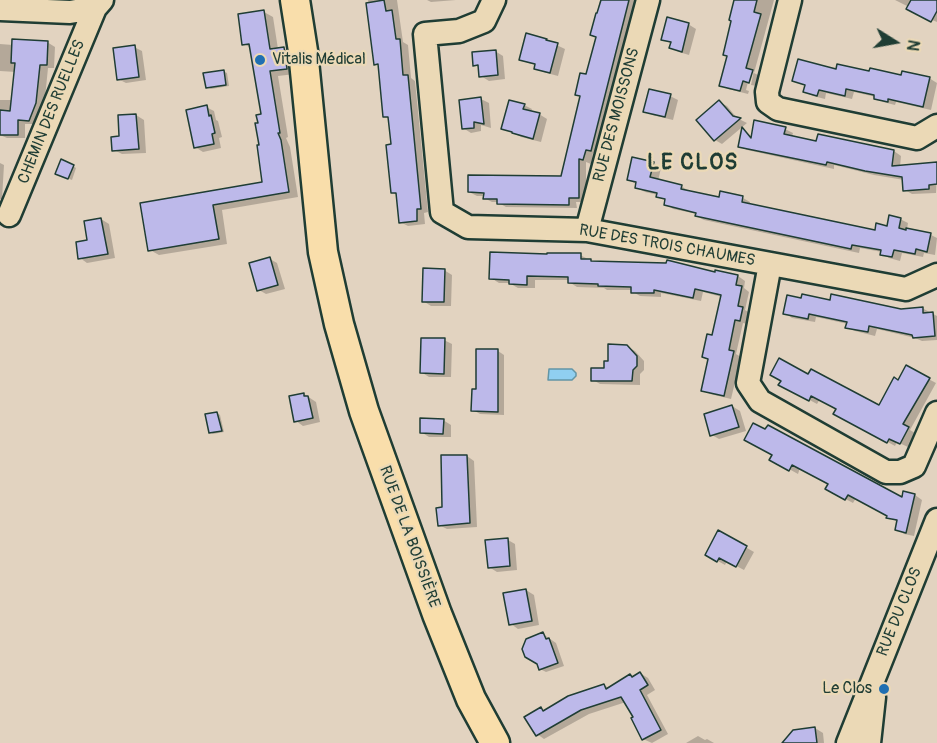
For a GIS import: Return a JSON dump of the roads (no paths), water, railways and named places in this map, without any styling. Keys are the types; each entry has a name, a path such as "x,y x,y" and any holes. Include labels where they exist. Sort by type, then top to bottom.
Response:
{"main road":[{"name":"RUE DE LA BOISSIÈRE","path":"295,0 303,51 323,252 339,324 364,411 437,614 471,699 495,743"},
{"name":"RUE DE LA BOISSIÈRE","path":"310,0 339,324"}],"street":[{"name":"RUE DES TROIS CHAUMES","path":"494,0 484,21 459,31 425,34 442,212 468,227 587,230 906,289 937,275"},
{"name":"RUE DES MOISSONS","path":"587,230 648,0"},
{"path":"790,0 767,92 768,102 778,109 917,138 937,126"},
{"path":"0,9 70,12 98,4"},
{"name":"CHEMIN DES RUELLES","path":"9,215 98,4"},
{"path":"770,264 748,383 760,401 886,472 900,472 914,466 937,413"},
{"name":"RUE DU CLOS","path":"857,743 881,658 937,520"}],"water":[{"path":"549,369 572,369 576,376 572,380 548,380"}],"place":[{"name":"Vitalis Médical","path":"260,60"},
{"name":"Le Clos","path":"884,689"}],"district":[{"name":"LE CLOS","path":"693,163"}]}
